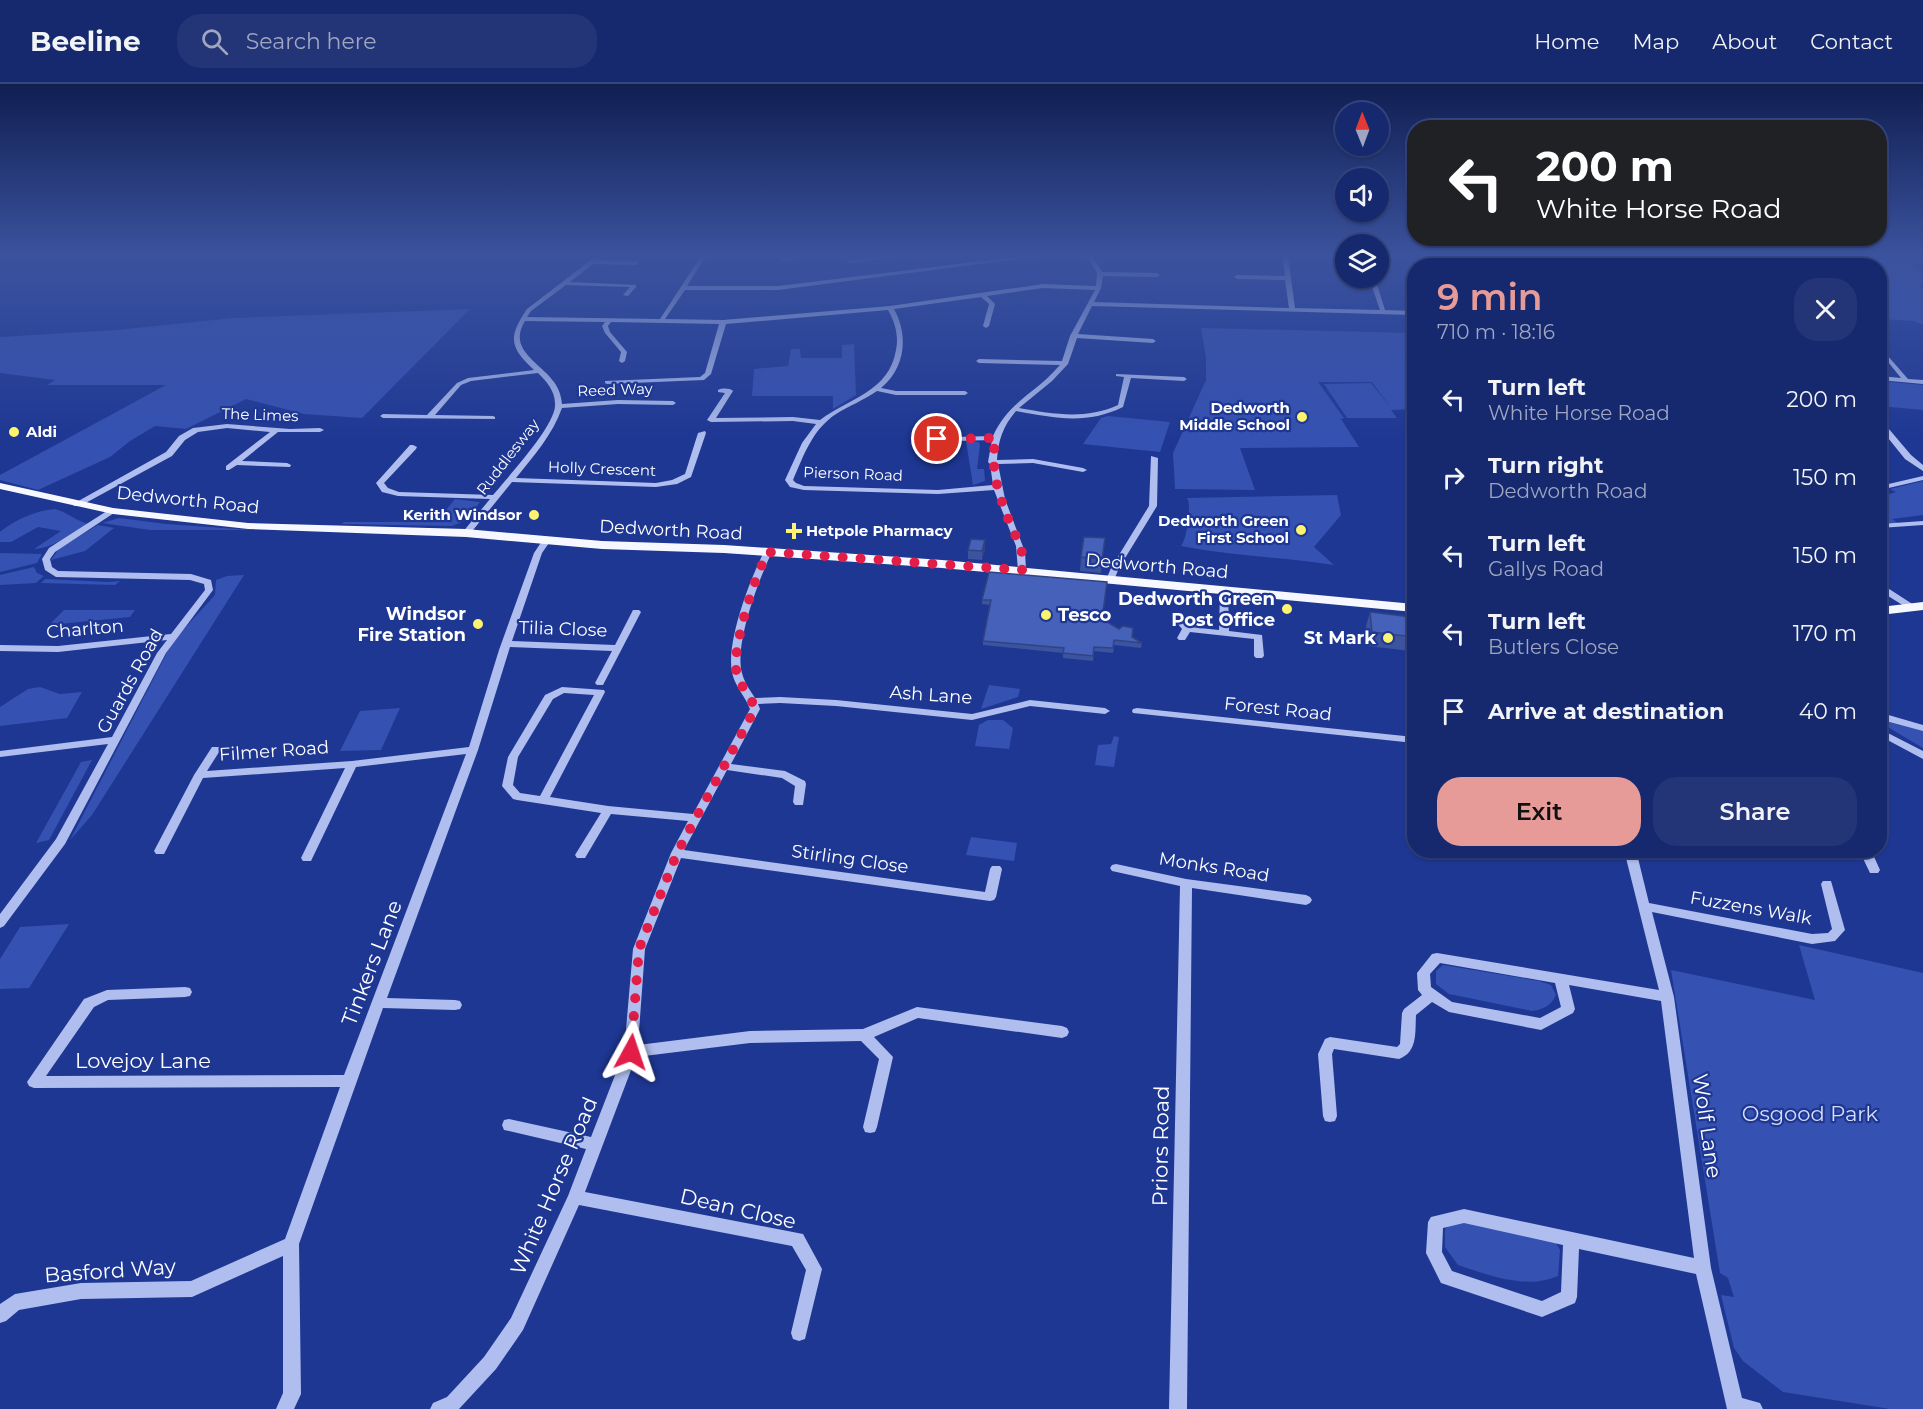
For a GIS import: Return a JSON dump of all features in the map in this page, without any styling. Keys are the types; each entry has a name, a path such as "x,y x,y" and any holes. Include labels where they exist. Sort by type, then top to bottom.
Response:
{"main road":[{"name":"Dedworth Road","path":"0,486 113,511 248,526 466,533 547,540 768,552 1022,570 1407,607"},
{"path":"1887,610 1917,607"}],"street":[{"path":"522,319 723,321 764,318"},
{"name":"Pierson Road","path":"897,318 901,340 899,364 890,380 821,422 810,434 789,480 793,485 804,488 938,492 998,487"},
{"path":"988,318 986,324 994,323"},
{"path":"1022,570 1022,548 1009,521 992,462 996,438 1003,422 1014,409 1057,374 1066,363 1073,336 1082,318"},
{"name":"Ruddlesway","path":"466,533 497,497 546,431 559,406 552,385 519,350 516,340 522,319"},
{"path":"610,319 605,326 607,332 624,352 620,359"},
{"path":"607,382 702,379 708,374 723,321"},
{"path":"1073,336 1153,341"},
{"path":"1887,357 1905,379"},
{"path":"979,361 1066,363"},
{"path":"429,417 459,384 470,379 539,371"},
{"path":"1118,375 1184,379"},
{"path":"1014,409 1065,418 1106,415 1121,406 1128,376"},
{"path":"1887,378 1923,381"},
{"path":"876,389 896,393 966,393"},
{"path":"720,391 730,391 711,420 793,419 821,422"},
{"name":"Reed Way","path":"559,406 657,399 673,403"},
{"path":"383,416 488,417"},
{"name":"The Limes","path":"77,504 169,454 182,438 196,430 227,426 276,430 320,430"},
{"path":"229,468 276,430"},
{"path":"1887,432 1908,457 1923,469"},
{"name":"Holly Crescent","path":"509,480 656,485 674,482 688,475 698,436"},
{"path":"917,440 996,438"},
{"path":"413,450 380,483 385,490 398,494 497,497"},
{"path":"1110,580 1153,506 1154,458"},
{"path":"992,462 1033,461 1082,470"},
{"path":"237,463 287,465"},
{"path":"1887,486 1923,478"},
{"name":"Guards Road","path":"0,922 33,882 61,841 162,653 209,590 208,582 191,577 56,574 48,568 46,559 52,550 113,511"},
{"path":"1887,525 1923,522"},
{"name":"Tinkers Lane","path":"285,1409 292,1394 291,1244 349,1081 473,750 538,552 547,540"},
{"path":"753,701 735,670 740,637 760,566 768,552"},
{"path":"1224,591 1224,633"},
{"path":"1887,591 1917,607"},
{"name":"Tilia Close","path":"600,683 636,612"},
{"path":"1177,617 1185,633 1224,633 1259,637 1260,656"},
{"name":"Charlton","path":"0,648 58,649 173,637"},
{"name":"Tilia Close","path":"506,644 618,648"},
{"path":"543,800 600,692 562,690 549,697 513,757 507,786 517,796 543,800 608,810 694,818"},
{"name":"Ash Lane","path":"753,701 836,703 972,717 1030,703 1106,711"},
{"name":"White Horse Road","path":"450,1407 490,1363 517,1324 575,1197 631,1052 639,949 677,853 755,709 753,701"},
{"name":"Forest Road","path":"1137,711 1407,739"},
{"path":"1887,719 1923,728"},
{"path":"1887,736 1923,756"},
{"path":"0,754 116,740"},
{"name":"Filmer Road","path":"160,852 198,775 216,749"},
{"name":"Filmer Road","path":"198,775 352,764 473,750"},
{"name":"Filmer Road","path":"307,858 352,764"},
{"path":"723,766 785,775 801,784 799,802"},
{"path":"581,855 608,810"},
{"name":"Stirling Close","path":"677,853 990,897 996,869"},
{"name":"Wolf Lane","path":"1632,858 1667,997 1703,1268 1736,1407"},
{"path":"1869,858 1874,870"},
{"name":"Monks Road","path":"1116,868 1186,883 1306,900"},
{"name":"Priors Road","path":"1178,1409 1186,883"},
{"name":"Fuzzens Walk","path":"1643,906 1812,939 1831,938 1839,930 1827,885"},
{"path":"1561,981 1568,1009 1541,1024 1449,1007 1425,990 1423,973 1437,958 1561,981 1667,997"},
{"name":"Lovejoy Lane","path":"185,992 107,995 89,1003 34,1082 349,1081"},
{"path":"1330,1116 1325,1054 1330,1043 1399,1053 1407,1046 1409,1014 1432,995"},
{"path":"378,1003 455,1005"},
{"path":"631,1052 750,1037 864,1035 917,1012 1062,1032"},
{"path":"864,1035 886,1057 870,1127"},
{"path":"509,1125 594,1144"},
{"name":"Dean Close","path":"575,1197 797,1239 814,1269 799,1333"},
{"path":"1571,1239 1569,1297 1542,1309 1447,1277 1434,1253 1436,1222 1464,1216 1571,1239 1703,1268"},
{"name":"Basford Way","path":"0,1315 15,1302 81,1291 192,1289 291,1244"},
{"path":"1736,1407 1754,1409"}],"green space":[{"path":"233,318 461,318 362,418 304,414 246,399 186,429 155,426 130,441 110,457 38,490 0,480 0,475 166,385 47,385 55,380 0,373 0,337 117,330"},
{"path":"1887,318 1923,318 1923,325 1914,321"},
{"name":"Dedworth Middle School","path":"1201,328 1407,333 1407,409 1391,410 1397,418 1347,418 1324,384 1371,383 1391,408 1372,382 1318,382 1344,418 1341,419 1359,447 1240,448 1255,490 1175,489 1173,453 1206,380 1206,358"},
{"path":"854,344 856,395 833,409 833,396 752,396 754,369 788,366 791,349 800,349 801,358 842,358 842,345"},
{"path":"1887,382 1923,385 1923,410 1887,407"},
{"path":"1108,416 1170,422 1160,452 1083,444 1101,418"},
{"path":"966,441 979,442 977,469 984,469 985,481 973,485"},
{"path":"1923,481 1923,515 1892,519 1898,523 1887,524 1887,495 1896,492 1890,489"},
{"path":"1337,495 1341,515 1314,547 1334,565 1181,546 1188,522 1187,498"},
{"path":"455,499 480,502 467,520 452,526 342,524 344,522 436,522"},
{"path":"55,509 89,524 62,540 41,548 34,549 61,531 38,527 11,542 0,542 0,532 13,523 26,516"},
{"path":"119,518 253,530 150,530 102,523"},
{"path":"98,525 114,528 85,551 51,560 60,547"},
{"path":"0,553 42,554 37,563 0,572"},
{"path":"34,567 37,573 44,576 36,583 0,585 0,575"},
{"path":"244,575 92,815 70,840 173,641 215,595 216,580 227,576"},
{"path":"45,579 120,581 115,585 41,583"},
{"path":"64,610 135,610 130,617 49,625"},
{"path":"989,685 1020,689 1018,697 981,709"},
{"path":"40,687 60,694 82,692 67,718 0,726 0,707 28,689"},
{"path":"400,708 381,750 340,751 360,711"},
{"path":"988,720 1003,720 1013,728 1009,749 975,746 979,725"},
{"path":"1887,721 1923,730 1923,748 1887,727"},
{"path":"1114,736 1119,737 1114,767 1095,765 1098,745 1111,744"},
{"path":"92,760 49,840 36,843 81,762"},
{"path":"971,837 1017,843 1014,861 966,855"},
{"path":"69,924 29,988 0,989 0,959 20,927"},
{"name":"Osgood Park","path":"1799,945 1923,973 1923,1409 1890,1409 1783,1392 1743,1361 1734,1348 1721,1295 1734,1297 1728,1278 1720,1273 1671,970 1815,1000"},
{"path":"1443,965 1539,981 1551,985 1556,995 1547,1006 1532,1011 1449,994 1436,984 1436,971"},
{"path":"1465,1219 1554,1240 1560,1250 1558,1276 1534,1282 1521,1281 1495,1277 1458,1265 1445,1247 1445,1229 1452,1222"}],"building":[{"path":"1084,537 1105,538 1102,559 1081,557"},
{"path":"971,539 985,540 982,551 968,550"},
{"name":"Tesco","path":"989,572 1107,582 1102,619 1119,629 1123,626 1133,628 1132,637 1142,643 1114,640 1113,648 1094,647 1093,656 1063,653 1064,648 983,641 991,600 982,600"},
{"path":"1370,612 1407,617 1407,636 1372,632"}],"place":[{"name":"Dedworth Middle School","path":"1302,417"},
{"name":"Aldi","path":"14,432"},
{"name":"Kerith Windsor","path":"534,515"},
{"name":"Dedworth Green First School","path":"1301,530"},
{"name":"Hetpole Pharmacy","path":"794,531"},
{"name":"Dedworth Green Post Office","path":"1287,609"},
{"name":"Tesco","path":"1046,615"},
{"name":"Windsor Fire Station","path":"478,624"},
{"name":"St Mark","path":"1388,638"}],"route":[{"path":"631,1052 639,949 677,853 755,709 752,697 744,688 735,670 740,637 760,566 768,552 1022,570 1024,555 1009,521 992,462 996,438 937,439"}]}
